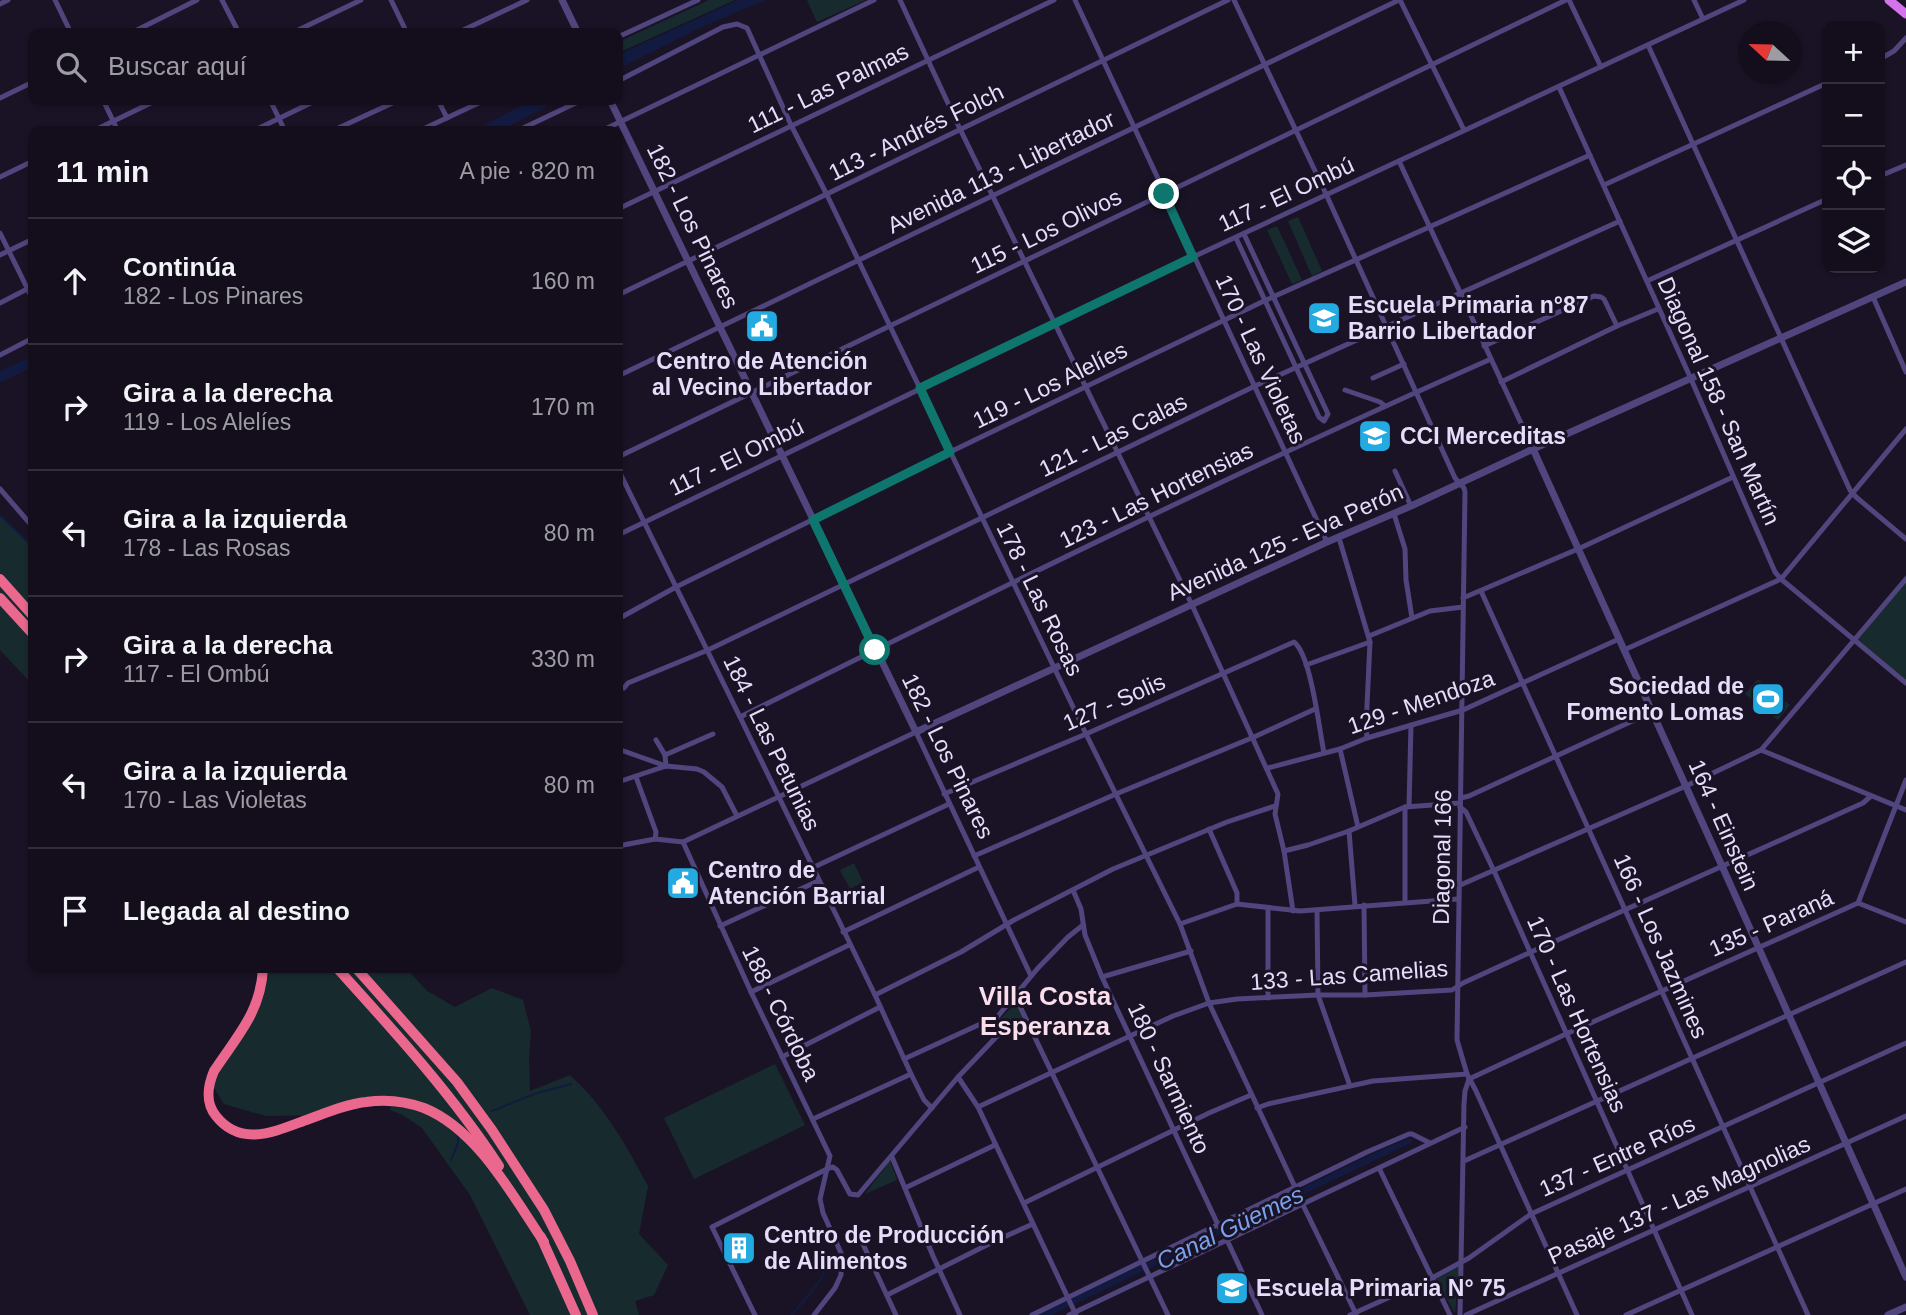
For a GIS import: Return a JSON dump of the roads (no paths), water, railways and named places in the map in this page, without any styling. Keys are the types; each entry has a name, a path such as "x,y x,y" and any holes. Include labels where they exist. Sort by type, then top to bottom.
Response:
{"highway":[{"path":"0,579 28,610"},
{"path":"0,598 28,629"},
{"path":"263,973 254,1011 214,1071 209,1102 218,1119 238,1132 256,1135 275,1132 367,1101 400,1101 424,1108 448,1121 467,1136 544,1242"},
{"path":"341,973 467,1118 519,1197 544,1242 576,1315"},
{"path":"360,973 449,1073 492,1129 544,1209 593,1315"}],"main road":[{"path":"1889,0 1906,14"}],"street":[{"path":"0,4 8,0"},
{"path":"55,0 69,28"},
{"path":"141,28 197,0"},
{"path":"222,0 236,28"},
{"path":"302,28 360,0"},
{"path":"391,0 405,28"},
{"path":"468,28 527,0"},
{"path":"562,0 576,28"},
{"path":"623,35 698,0"},
{"path":"612,126 874,0"},
{"path":"900,0 1268,768 1278,794 1275,814 1293,911"},
{"name":"111 - Las Palmas","path":"623,207 1054,0"},
{"name":"170 - Las Violetas","path":"1075,0 1327,542"},
{"name":"113 - Andrés Folch","path":"623,293 1231,0"},
{"name":"Diagonal 166","path":"1231,0 1297,130 1455,478 1464,488 1463,710 1456,988 1457,1040 1468,1077 1465,1091 1460,1315"},
{"path":"1400,0 1464,130"},
{"name":"Avenida 113 - Libertador","path":"623,374 1400,0"},
{"path":"1567,0 1601,67"},
{"name":"115 - Los Olivos","path":"623,455 1567,0"},
{"path":"1694,0 1703,19"},
{"name":"117 - El Ombú","path":"623,532 1055,322 1744,0"},
{"name":"178 - Las Rosas","path":"623,78 723,27 737,24 747,28 791,125 827,194 1180,924 1209,1003 1295,1187"},
{"path":"1885,56 1906,38"},
{"path":"1648,45 1853,494 1906,539"},
{"path":"0,98 28,84"},
{"path":"1604,185 1825,84"},
{"name":"Diagonal 158 - San Martín","path":"1559,87 1775,572 1906,683"},
{"path":"106,105 116,126"},
{"path":"104,126 147,105"},
{"path":"272,105 283,126"},
{"path":"263,126 306,105"},
{"path":"343,126 388,105"},
{"path":"440,105 447,118"},
{"path":"430,126 474,105"},
{"path":"527,126 572,105"},
{"name":"182 - Los Pinares","path":"612,105 623,126"},
{"name":"182 - Los Pinares","path":"623,126 1031,976"},
{"name":"119 - Los Alelíes","path":"623,616 676,587 950,452 1264,301 1590,155"},
{"name":"164 - Einstein","path":"1399,161 1686,786 1906,1278"},
{"path":"0,177 28,163"},
{"path":"1885,174 1906,165"},
{"path":"1647,281 1822,202"},
{"name":"121 - Las Calas","path":"624,688 628,683 708,650 1255,386 1620,221"},
{"path":"0,233 28,284"},
{"path":"1236,238 1319,417 1324,421 1328,414 1244,234"},
{"path":"0,255 28,242"},
{"name":"Avenida 125 - Eva Perón","path":"683,842 1327,542 1906,282"},
{"path":"0,303 28,288"},
{"path":"1484,346 1594,296 1604,299 1617,326"},
{"path":"1873,297 1906,372"},
{"path":"1501,382 1658,309"},
{"path":"0,355 28,341"},
{"name":"123 - Las Hortensias","path":"740,717 1285,453 1491,359"},
{"path":"1373,378 1404,364"},
{"path":"1345,390 1385,406"},
{"path":"1624,650 1781,579 1906,429"},
{"path":"1395,471 1411,506"},
{"path":"1463,598 1578,549 1734,477"},
{"name":"184 - Las Petunias","path":"623,478 911,1074 924,1100 932,1108"},
{"path":"0,489 28,521"},
{"path":"1394,514 1405,549 1405,574 1412,618"},
{"path":"1339,538 1370,639 1367,738"},
{"path":"1458,886 1686,786 1761,750 1906,579"},
{"name":"166 - Los Jazmines","path":"1481,591 1808,1315"},
{"path":"1324,752 1306,665 1430,611 1463,607"},
{"name":"129 - Mendoza","path":"1268,768 1463,710 1619,639"},
{"name":"127 - Solis","path":"944,794 1291,643 1296,642 1306,665"},
{"name":"129 - Mendoza","path":"974,856 1315,709"},
{"path":"1284,851 1349,831 1407,806 1460,803 1652,712"},
{"path":"1405,902 1411,725"},
{"path":"665,755 713,734"},
{"path":"656,740 665,755 666,766"},
{"path":"1340,748 1358,827"},
{"path":"1761,750 1906,810"},
{"path":"623,751 666,766 704,772 722,787 737,816"},
{"path":"623,780 666,766"},
{"path":"636,776 656,832 655,839"},
{"path":"1906,780 1858,903 1906,922"},
{"name":"133 - Las Camelias","path":"978,1107 1173,1016 1209,1003 1237,999 1449,991 1863,803 1871,796"},
{"name":"170 - Las Hortensias","path":"1460,803 1531,952 1692,1315"},
{"path":"812,868 949,804"},
{"path":"874,995 961,952 1007,924 1073,890 1146,855 1275,806"},
{"path":"1209,829 1237,893 1237,905"},
{"path":"1349,831 1355,905"},
{"path":"623,845 655,839 683,842"},
{"name":"188 - Córdoba","path":"683,842 751,992 829,1152 829,1168 834,1167 849,1192 858,1195 892,1157"},
{"path":"843,932 979,867"},
{"path":"720,926 818,881"},
{"name":"180 - Sarmiento","path":"1073,890 1102,977 1262,1315"},
{"path":"1180,924 1237,905 1293,911 1458,899"},
{"name":"135 - Paraná","path":"1257,1108 1373,1081 1468,1077 1858,903"},
{"path":"1363,905 1364,995"},
{"path":"1268,908 1268,998"},
{"path":"1317,910 1318,995 1350,1086"},
{"path":"904,1059 995,1018 1031,976 1083,925"},
{"path":"751,992 849,944"},
{"path":"1102,977 1191,951"},
{"path":"1464,1161 1906,962"},
{"path":"1016,996 1168,1315"},
{"path":"782,1056 880,1007"},
{"path":"960,1315 892,1157 958,1077 1000,1034 1001,1028 995,1018"},
{"name":"137 - Entre Ríos","path":"1354,1314 1473,1256 1531,1214 1906,1043"},
{"path":"813,1119 911,1074"},
{"path":"958,1077 978,1107 1073,1313 1225,1238 1465,1127"},
{"path":"1468,1077 1577,1315"},
{"path":"1024,1203 1251,1096"},
{"name":"Pasaje 137 - Las Magnolias","path":"1466,1315 1906,1116"},
{"path":"1032,1315 1367,1152 1409,1134 1430,1143"},
{"path":"905,1188 995,1145"},
{"path":"755,1315 712,1227 829,1168"},
{"path":"814,1315 835,1288 841,1275 843,1260 821,1206 821,1190 829,1168"},
{"path":"1379,1168 1450,1315"},
{"path":"1626,1315 1906,1189"},
{"path":"1302,1203 1354,1314"},
{"path":"887,1295 1033,1224"},
{"path":"855,1227 896,1315"},
{"path":"1888,1315 1906,1307"}],"water":[{"path":"738,0 766,0 704,26 623,66 623,53"},
{"path":"522,105 549,105 510,126 483,126"},
{"path":"28,358 28,369 0,383 0,371"},
{"name":"Canal Güemes","path":"1411,1138 1413,1142 1052,1315 1038,1315 1385,1148"}],"waterway":[{"path":"0,515 28,542"},
{"path":"492,1111 534,1094 571,1084"},
{"path":"451,1160 458,1136"},
{"path":"792,1315 817,1285 829,1264"}],"place":[{"name":"Escuela Primaria n°87 Barrio Libertador","path":"1324,318"},
{"name":"Centro de Atención al Vecino Libertador","path":"762,326"},
{"name":"CCI Merceditas","path":"1375,436"},
{"name":"Sociedad de Fomento Lomas","path":"1768,699"},
{"name":"Centro de Atención Barrial","path":"683,883"},
{"name":"Centro de Producción de Alimentos","path":"739,1248"},
{"name":"Escuela Primaria N° 75","path":"1232,1288"}],"district":[{"name":"Villa Costa Esperanza","path":"1045,1011"}]}
